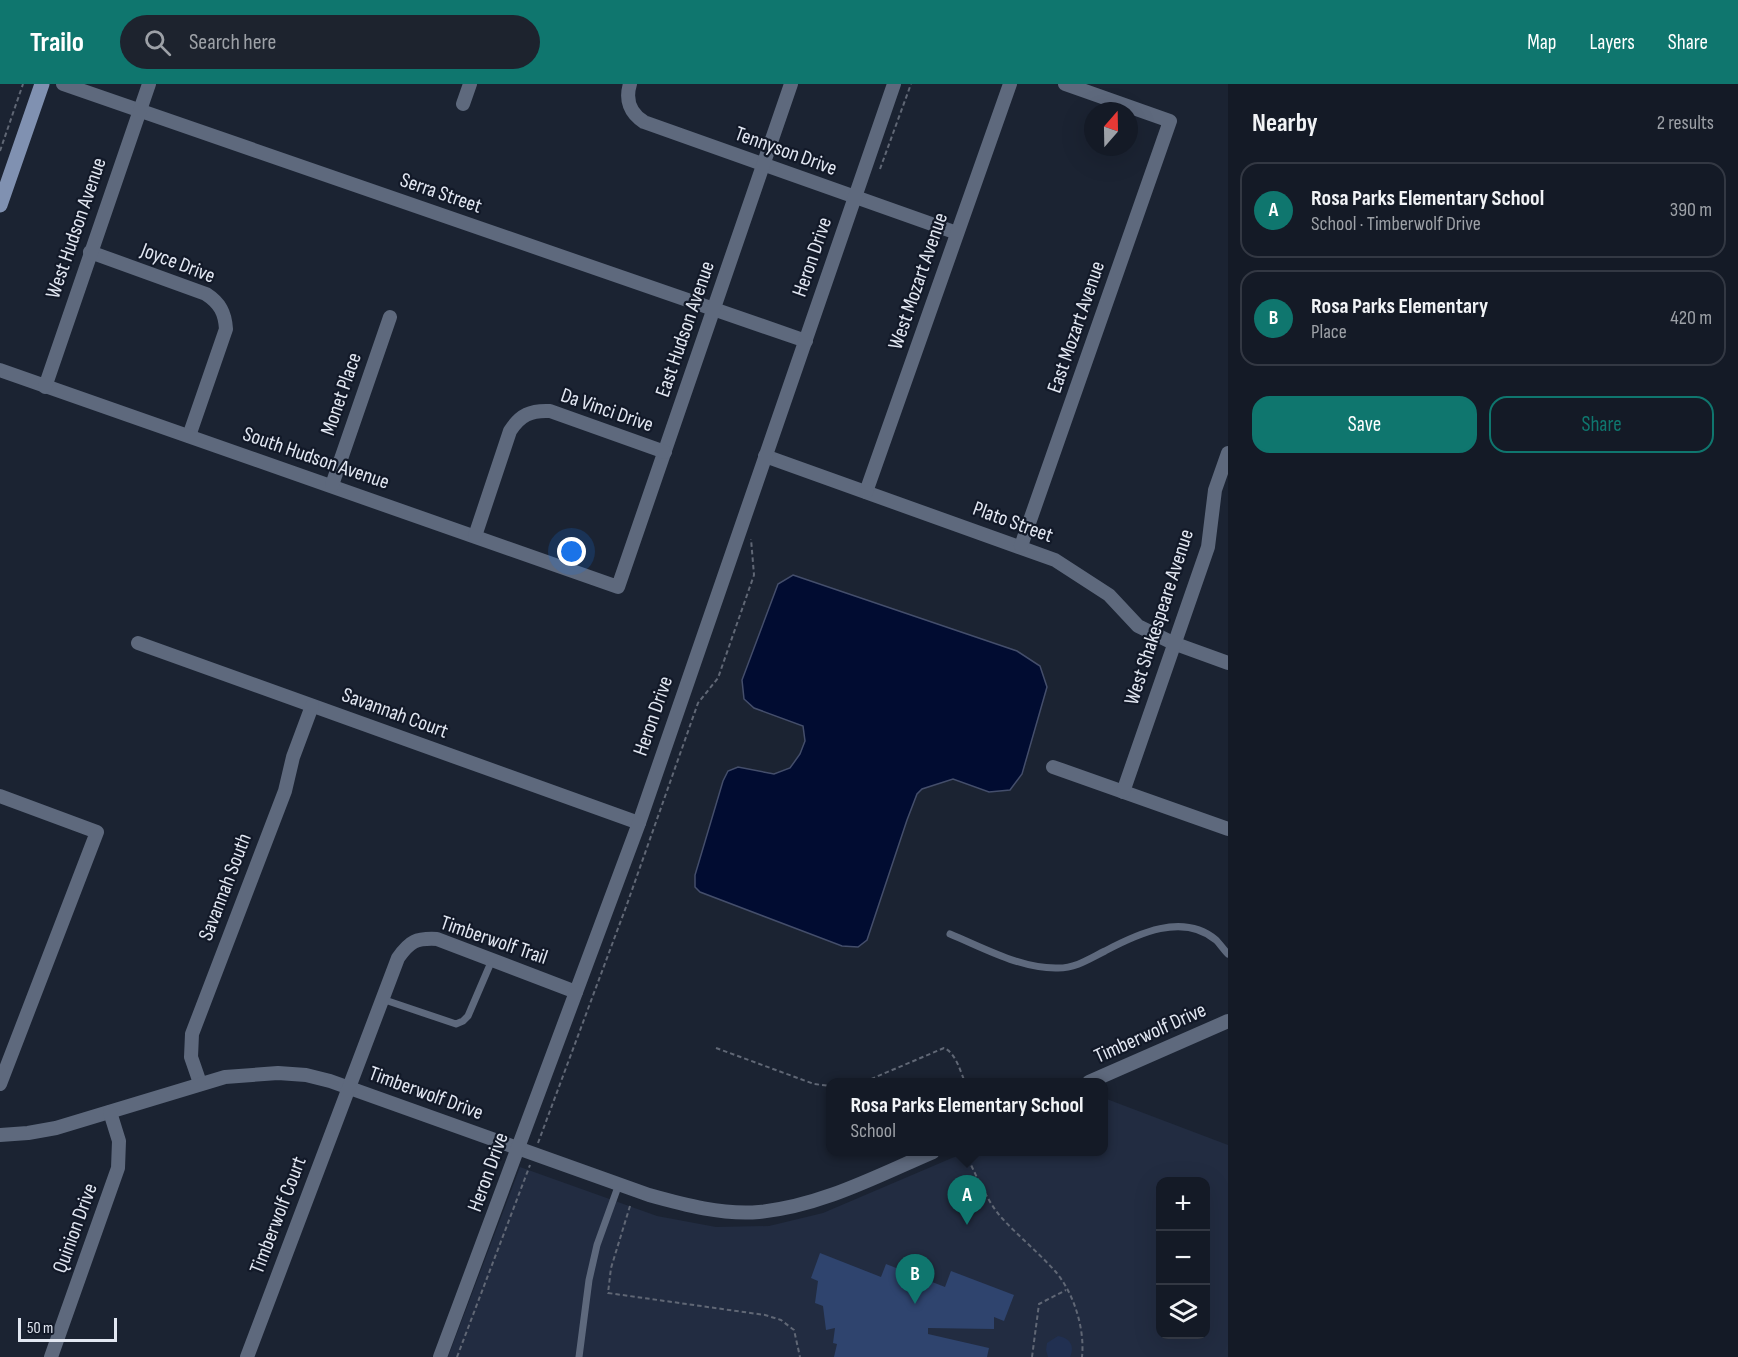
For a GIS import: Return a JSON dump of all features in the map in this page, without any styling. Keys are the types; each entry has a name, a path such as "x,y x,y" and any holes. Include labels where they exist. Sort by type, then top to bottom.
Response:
{"street":[{"path":"0,205 42,84"},
{"name":"Serra Street","path":"63,84 806,341"},
{"name":"West Hudson Avenue","path":"45,387 148,84"},
{"path":"463,104 470,84"},
{"name":"Tennyson Drive","path":"630,84 628,100 631,109 636,117 644,122 957,233"},
{"name":"East Hudson Avenue","path":"618,587 791,84"},
{"name":"Heron Drive","path":"440,1357 639,823 894,84"},
{"name":"West Mozart Avenue","path":"866,492 1010,84"},
{"name":"East Mozart Avenue","path":"1022,546 1170,121 1065,84"},
{"name":"Joyce Drive","path":"90,252 206,294 216,300 222,309 226,329 189,436"},
{"name":"Monet Place","path":"332,485 390,316"},
{"name":"South Hudson Avenue","path":"0,370 618,587"},
{"name":"Da Vinci Drive","path":"475,536 510,431 526,413 550,411 664,452"},
{"name":"West Shakespeare Avenue","path":"1123,792 1208,547 1228,453"},
{"name":"Plato Street","path":"765,456 1022,546 1055,560 1109,596 1138,626 1173,643 1228,663"},
{"name":"Savannah Court","path":"138,643 639,823"},
{"name":"Savannah South","path":"200,1083 191,1057 192,1034 285,791 293,757 312,706"},
{"path":"1053,767 1228,829"},
{"path":"0,796 97,831 0,1084"},
{"name":"Timberwolf Trail","path":"349,1087 398,958 411,942 423,938 437,939 576,992"},
{"name":"Timberwolf Drive","path":"1100,1078 1228,1021"},
{"name":"Timberwolf Drive","path":"0,1135 56,1128 200,1083 234,1076 278,1073 306,1075 349,1087 619,1184 686,1205 720,1211 758,1212 832,1196 924,1156"},
{"name":"Timberwolf Court","path":"247,1357 349,1087"},
{"name":"Quinion Drive","path":"51,1357 118,1168 119,1141 110,1112"}],"lane":[{"path":"950,934 1029,965 1056,968 1074,967 1133,936 1159,928 1187,927 1215,940 1228,954"},
{"path":"382,999 456,1024 468,1016 492,960"},
{"path":"579,1357 589,1280 597,1245 619,1184"}],"path":[{"path":"0,151 23,84"},
{"path":"880,170 911,84"},
{"path":"540,1137 626,907 698,703 718,678 754,575 751,537"},
{"path":"716,1048 814,1084 826,1085"},
{"path":"875,1078 944,1048 950,1051 963,1078"},
{"path":"967,1156 999,1214 1057,1273 1079,1318 1082,1357"},
{"path":"457,1357 529,1168"},
{"path":"630,1206 611,1268 608,1293 765,1315 781,1320 794,1330 800,1357"},
{"path":"1032,1357 1039,1304 1066,1290"}],"shaded area":[{"path":"793,575 1017,651 1040,666 1047,687 1022,774 1010,790 989,792 953,779 922,789 917,794 867,940 858,947 842,946 700,892 695,887 695,875 728,771 738,767 774,774 790,768 800,754 805,741 803,726 754,708 744,699 742,680 778,584"},
{"path":"1108,1100 1228,1145 1228,1357 448,1357 520,1167 657,1216 716,1227 769,1226 823,1213 957,1156 1108,1156"},
{"path":"1058,1336 1066,1339 1072,1346 1070,1357 1048,1357 1047,1343"}],"building":[{"path":"820,1253 881,1277 886,1264 945,1287 951,1271 1014,1295 1004,1321 994,1317 994,1329 928,1328 928,1334 989,1348 987,1357 834,1357 837,1344 833,1343 835,1328 826,1330 823,1306 815,1303 818,1281 811,1278"}],"place":[{"name":"Rosa Parks Elementary School","path":"967,1225"},
{"name":"Rosa Parks Elementary","path":"915,1304"}]}
